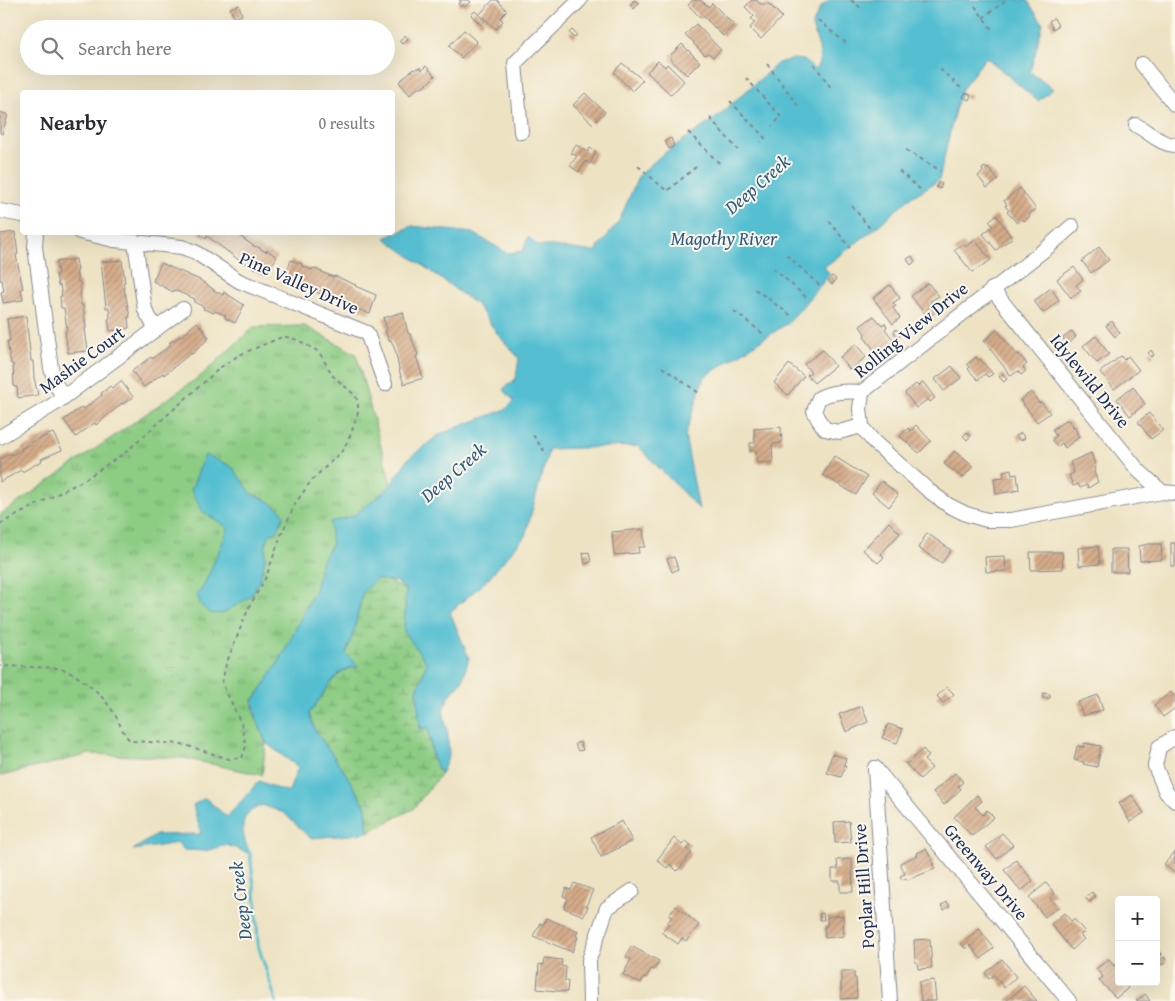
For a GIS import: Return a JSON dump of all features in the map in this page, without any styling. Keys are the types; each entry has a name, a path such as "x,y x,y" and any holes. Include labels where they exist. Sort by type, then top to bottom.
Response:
{"street":[{"path":"521,132 515,63 580,0"},
{"path":"1142,64 1175,105"},
{"path":"1136,125 1159,140 1175,145"},
{"path":"0,211 20,215"},
{"name":"Rolling View Drive","path":"862,426 860,409 862,392 1048,247 1072,226"},
{"path":"36,235 35,247 51,368 56,385 64,398"},
{"name":"Pine Valley Drive","path":"93,235 114,240 182,247 195,252 239,280 367,333 385,384"},
{"path":"135,242 145,310 156,329"},
{"name":"Idylewild Drive","path":"992,290 1138,470 1168,493"},
{"name":"Mashie Court","path":"0,437 64,398 183,309"},
{"path":"862,392 842,391 819,398 814,411 825,429 839,432 862,426 874,442 948,505 966,514 987,520 1012,520 1168,493"},
{"path":"1175,737 1159,747 1155,766 1166,792 1175,801"},
{"name":"Poplar Hill Drive","path":"875,768 890,1001"},
{"name":"Greenway Drive","path":"875,768 1069,1001"},
{"path":"590,1001 589,960 607,908 632,891"}],"path":[{"path":"851,0 861,8"},
{"path":"983,18 1006,0"},
{"path":"975,6 993,31"},
{"path":"818,20 848,45"},
{"path":"767,64 800,108"},
{"path":"814,64 832,89"},
{"path":"940,69 962,89"},
{"path":"746,78 781,117 772,126"},
{"path":"730,101 765,138 760,142"},
{"path":"710,118 738,150"},
{"path":"688,132 722,166"},
{"path":"906,150 941,171"},
{"path":"638,166 667,191 697,166"},
{"path":"899,171 922,191"},
{"path":"852,206 872,231"},
{"path":"829,221 850,248"},
{"path":"787,255 820,286"},
{"path":"773,268 808,299"},
{"path":"755,289 793,317"},
{"path":"734,311 766,336"},
{"path":"0,524 84,480 126,452 221,367 239,355 282,337 287,336 298,340 319,352 333,376 355,395 358,402 358,412 354,426 343,450 312,482 295,504 281,535 266,577 249,607 226,664 222,683 241,723 246,746 242,758 229,759 182,744 132,741 100,695 66,670 58,668 0,666"},
{"path":"662,367 699,393"},
{"path":"533,435 547,455"}],"green space":[{"path":"305,326 356,354 394,495 311,602 265,689 253,699 253,710 266,743 262,775 183,758 90,754 0,776 0,515 202,375 254,327"},
{"path":"376,579 386,580 406,590 404,631 427,663 417,691 420,728 428,728 433,759 441,774 413,809 368,832 366,807 344,771 315,730 308,713 334,679 348,669 358,666 345,654 353,634 363,592"}],"water":[{"name":"Magothy River","path":"829,0 1027,0 1043,24 1030,72 1053,89 1038,101 986,57 962,89 955,110 939,180 910,198 872,231 824,267 830,274 788,323 704,377 685,436 699,509 638,446 549,449 525,536 486,581 450,612 469,658 462,681 449,696 443,711 448,735 449,756 441,774 433,759 428,728 420,728 417,691 427,663 404,632 406,590 397,582 376,579 363,592 346,654 359,667 348,668 336,676 309,713 315,730 344,771 366,807 368,832 310,838 284,813 262,805 248,813 243,823 243,834 250,854 227,845 205,851 184,850 178,843 133,850 156,835 201,834 193,805 205,798 227,817 259,781 280,790 289,791 298,767 266,743 257,720 253,702 280,660 315,590 322,560 332,544 330,522 353,516 388,489 408,459 440,434 506,409 514,401 503,389 516,379 519,358 500,337 477,305 385,238 412,226 473,233 507,253 523,251 528,237 538,246 595,252 619,221 639,175 663,154 716,118 778,63 792,59 804,60 815,70 820,54 812,26 820,8"},
{"path":"205,455 231,466 252,494 267,500 281,510 284,515 278,530 270,534 266,544 265,560 259,581 251,596 222,614 210,613 201,605 197,595 204,585 228,530 227,527 202,511 191,490"}],"building":[{"path":"459,0 469,0 471,2 465,7 463,5 461,7 458,4 461,2"},
{"path":"493,0 497,0 507,11 500,18 503,21 496,29 480,14"},
{"path":"634,0 639,3 634,9 630,5"},
{"path":"693,0 700,0 709,7 712,3 734,25 723,36 703,16 701,18 688,5"},
{"path":"752,0 756,0 760,4 769,4 782,17 761,39 750,28 755,22 751,19 754,16 745,7"},
{"path":"239,5 242,15 234,18 230,8"},
{"path":"475,11 485,21 481,25 471,15"},
{"path":"1054,18 1058,26 1053,29 1049,21"},
{"path":"696,24 721,50 713,57 708,53 705,55 685,35"},
{"path":"464,30 477,42 461,58 449,46"},
{"path":"572,30 577,35 574,38 569,33"},
{"path":"405,35 408,39 402,44 399,41"},
{"path":"682,44 700,62 687,75 670,59 672,58 670,56"},
{"path":"658,61 665,67 667,64 684,81 671,95 647,72"},
{"path":"622,63 643,80 632,91 614,72"},
{"path":"426,66 435,76 426,85 420,89 419,87 410,95 399,82 413,69 419,69 420,67 422,70"},
{"path":"585,93 605,112 593,124 573,105"},
{"path":"967,93 971,95 969,100 963,97"},
{"path":"0,112 8,115 2,134 0,133"},
{"path":"671,138 674,146 669,149 665,141"},
{"path":"576,145 588,152 590,148 596,152 590,164 586,161 579,172 570,166 577,156 571,153"},
{"path":"985,167 998,180 987,188 978,176"},
{"path":"938,182 942,184 940,189 936,187"},
{"path":"1020,188 1036,209 1024,221 1023,219 1017,223 1007,212 1009,210 1005,206 1007,205 1004,201"},
{"path":"996,215 1012,238 996,250 983,234 993,226 989,221"},
{"path":"15,232 18,254 16,255 23,289 21,289 23,300 3,303 1,292 4,291 2,280 0,280 0,234"},
{"path":"201,235 238,235 255,247 266,252 267,250 277,257 266,273 255,269 245,262 244,264 207,236 206,239"},
{"path":"975,240 991,260 972,272 954,250 963,243 966,247"},
{"path":"1099,247 1109,260 1091,273 1082,261"},
{"path":"912,256 915,261 911,265 907,259"},
{"path":"76,259 78,271 76,271 78,282 80,282 81,305 83,305 88,351 68,353 65,331 67,330 64,308 61,308 60,296 62,296 60,285 58,286 56,262"},
{"path":"122,260 125,282 123,283 130,317 128,317 129,328 110,331 109,308 106,308 101,262"},
{"path":"291,260 312,270 313,268 333,277 335,276 376,295 370,314 348,305 349,303 327,295 326,297 315,292 316,290 307,287 305,289 300,288 294,285 295,283 284,279"},
{"path":"161,263 200,280 223,295 224,292 244,305 235,323 225,318 225,315 203,309 204,307 194,302 195,299 174,290 173,292 153,281"},
{"path":"1074,267 1083,279 1076,285 1081,291 1071,298 1057,279"},
{"path":"832,276 836,279 832,285 828,281"},
{"path":"928,283 939,296 930,301 937,311 928,318 911,296"},
{"path":"890,285 900,298 893,303 896,306 893,308 900,318 893,324 873,298"},
{"path":"1051,288 1059,300 1043,313 1034,301"},
{"path":"403,312 408,333 418,355 416,356 423,378 404,384 395,350 385,330 387,329 383,318"},
{"path":"26,316 31,361 33,361 38,395 18,398 17,387 14,387 13,364 11,364 7,341 10,341 7,319"},
{"path":"874,316 882,325 885,323 887,327 885,329 895,342 879,356 864,337 865,334 860,326"},
{"path":"1112,321 1120,333 1115,337 1106,326"},
{"path":"197,322 209,338 192,354 144,387 132,371 151,357 153,359 171,345 169,343 189,331"},
{"path":"896,329 901,335 898,337 894,332"},
{"path":"997,330 1017,355 1019,354 1027,364 1023,367 1026,371 1021,375 1018,371 1011,376 984,341"},
{"path":"1072,331 1076,337 1067,345 1063,338"},
{"path":"1096,336 1109,354 1097,363 1083,346"},
{"path":"856,344 866,357 850,370 840,357"},
{"path":"823,350 835,366 814,383 807,375 811,372 804,364"},
{"path":"1151,350 1154,355 1151,357 1148,353"},
{"path":"1121,356 1124,360 1128,356 1139,370 1114,389 1100,372"},
{"path":"976,357 993,374 988,377 985,374 978,380 968,369 970,367 967,364"},
{"path":"789,364 804,376 788,395 774,383"},
{"path":"952,366 961,378 944,391 935,379"},
{"path":"1003,374 1007,379 1004,382 999,377"},
{"path":"121,381 133,397 122,403 96,425 95,423 93,424 76,437 64,420 82,407 84,409 110,386 112,388"},
{"path":"923,382 935,398 930,402 928,399 916,408 905,393 916,384 918,386"},
{"path":"1133,386 1145,404 1130,416 1117,399"},
{"path":"1031,392 1050,413 1037,422 1020,400"},
{"path":"1149,413 1163,430 1151,439 1138,422"},
{"path":"1066,420 1073,425 1072,428 1074,426 1079,437 1065,448 1062,443 1057,447 1052,440 1056,436 1052,430"},
{"path":"916,425 931,441 919,453 900,436 908,428 911,431"},
{"path":"781,427 782,443 772,444 773,462 757,463 756,450 750,451 750,443 755,443 754,429"},
{"path":"967,432 971,436 967,440 963,436"},
{"path":"53,433 62,450 41,459 42,461 0,482 0,459 11,453 12,455 22,450 21,448 32,444 31,442"},
{"path":"1021,433 1025,438 1020,441 1016,436"},
{"path":"954,451 973,466 963,478 944,464"},
{"path":"1091,453 1096,467 1094,467 1094,472 1098,482 1088,488 1087,485 1080,488 1078,484 1073,486 1069,475 1074,473 1070,462"},
{"path":"834,456 867,477 856,495 823,475"},
{"path":"1011,469 1012,475 1017,474 1019,490 996,494 994,478 1004,477 1003,471"},
{"path":"882,481 898,495 889,507 872,493"},
{"path":"889,522 900,533 881,554 884,557 878,563 863,550"},
{"path":"643,529 645,547 638,547 639,553 614,555 612,532"},
{"path":"927,533 951,550 942,563 918,548"},
{"path":"1171,543 1175,543 1175,566 1171,566"},
{"path":"1161,544 1162,560 1140,561 1139,546"},
{"path":"1098,546 1100,564 1079,566 1078,548"},
{"path":"1111,549 1127,549 1128,572 1111,572"},
{"path":"589,552 591,562 585,564 583,553"},
{"path":"1030,552 1062,552 1063,569 1031,570"},
{"path":"1005,556 1006,571 986,572 985,557"},
{"path":"674,557 678,569 672,572 667,559"},
{"path":"947,687 954,694 943,703 937,696"},
{"path":"1171,692 1175,697 1175,708 1163,717 1154,705"},
{"path":"1043,693 1050,694 1050,698 1043,698"},
{"path":"1098,695 1103,710 1083,716 1078,702"},
{"path":"862,706 868,722 846,732 839,714"},
{"path":"888,724 903,729 897,743 882,738"},
{"path":"580,742 583,750 578,751 575,744"},
{"path":"1084,743 1101,746 1097,767 1074,760 1077,746 1084,747"},
{"path":"923,749 929,756 924,760 932,768 920,779 905,763 908,763"},
{"path":"832,754 846,758 844,765 846,766 841,777 827,773"},
{"path":"955,773 963,782 958,786 961,789 944,805 933,792"},
{"path":"977,795 982,801 975,807 983,815 987,810 994,817 972,836 954,817"},
{"path":"1132,795 1144,813 1130,822 1119,803"},
{"path":"622,821 632,841 601,857 591,837"},
{"path":"849,821 851,842 835,843 834,822"},
{"path":"1002,833 1013,845 997,859 986,847"},
{"path":"674,838 682,845 686,841 691,845 687,849 692,853 677,871 670,864 667,868 657,860"},
{"path":"926,849 934,863 932,863 935,869 907,880 906,878 902,880 900,876 905,874 900,863"},
{"path":"1175,852 1175,874 1164,864"},
{"path":"852,859 853,892 840,892 840,881 832,881 832,869 838,869 837,860"},
{"path":"1016,860 1033,881 1021,891 1004,870"},
{"path":"574,883 593,890 584,916 564,908 568,898 563,896 566,888 571,890"},
{"path":"1046,883 1055,894 1050,898 1058,907 1045,917 1029,897"},
{"path":"1092,892 1096,896 1090,902 1085,898"},
{"path":"947,902 950,906 944,910 941,906"},
{"path":"676,906 699,925 686,941 682,938 678,944 661,932 669,924 667,923 672,917 668,915"},
{"path":"823,913 824,920 820,920 819,914"},
{"path":"1064,913 1071,921 1074,919 1085,932 1080,935 1084,939 1072,950 1051,924"},
{"path":"843,915 844,936 825,938 824,926 827,926 827,917"},
{"path":"546,918 578,931 576,936 578,937 572,952 533,936 540,923 543,925"},
{"path":"979,929 994,948 981,959 970,945 966,949 961,944"},
{"path":"930,939 932,968 918,969 917,962 915,962 914,940"},
{"path":"631,946 659,961 654,970 651,969 641,983 623,975 631,959 626,957"},
{"path":"1164,957 1167,961 1162,965 1160,960"},
{"path":"544,958 562,960 561,966 566,967 565,981 568,981 567,992 537,989 539,964 543,965"},
{"path":"1002,959 1016,977 1004,988 994,975 989,979 985,973"},
{"path":"1109,959 1115,965 1115,986 1126,986 1128,988 1116,998 1099,980 1103,977 1096,969"},
{"path":"841,971 854,971 857,998 841,999"},
{"path":"934,980 936,1001 921,1001 919,982"},
{"path":"1024,986 1037,1001 1006,1001"},
{"path":"1145,994 1150,1001 1136,1001"}],"waterway":[{"name":"Deep Creek","path":"248,850 256,903 258,945 276,1001"}]}
